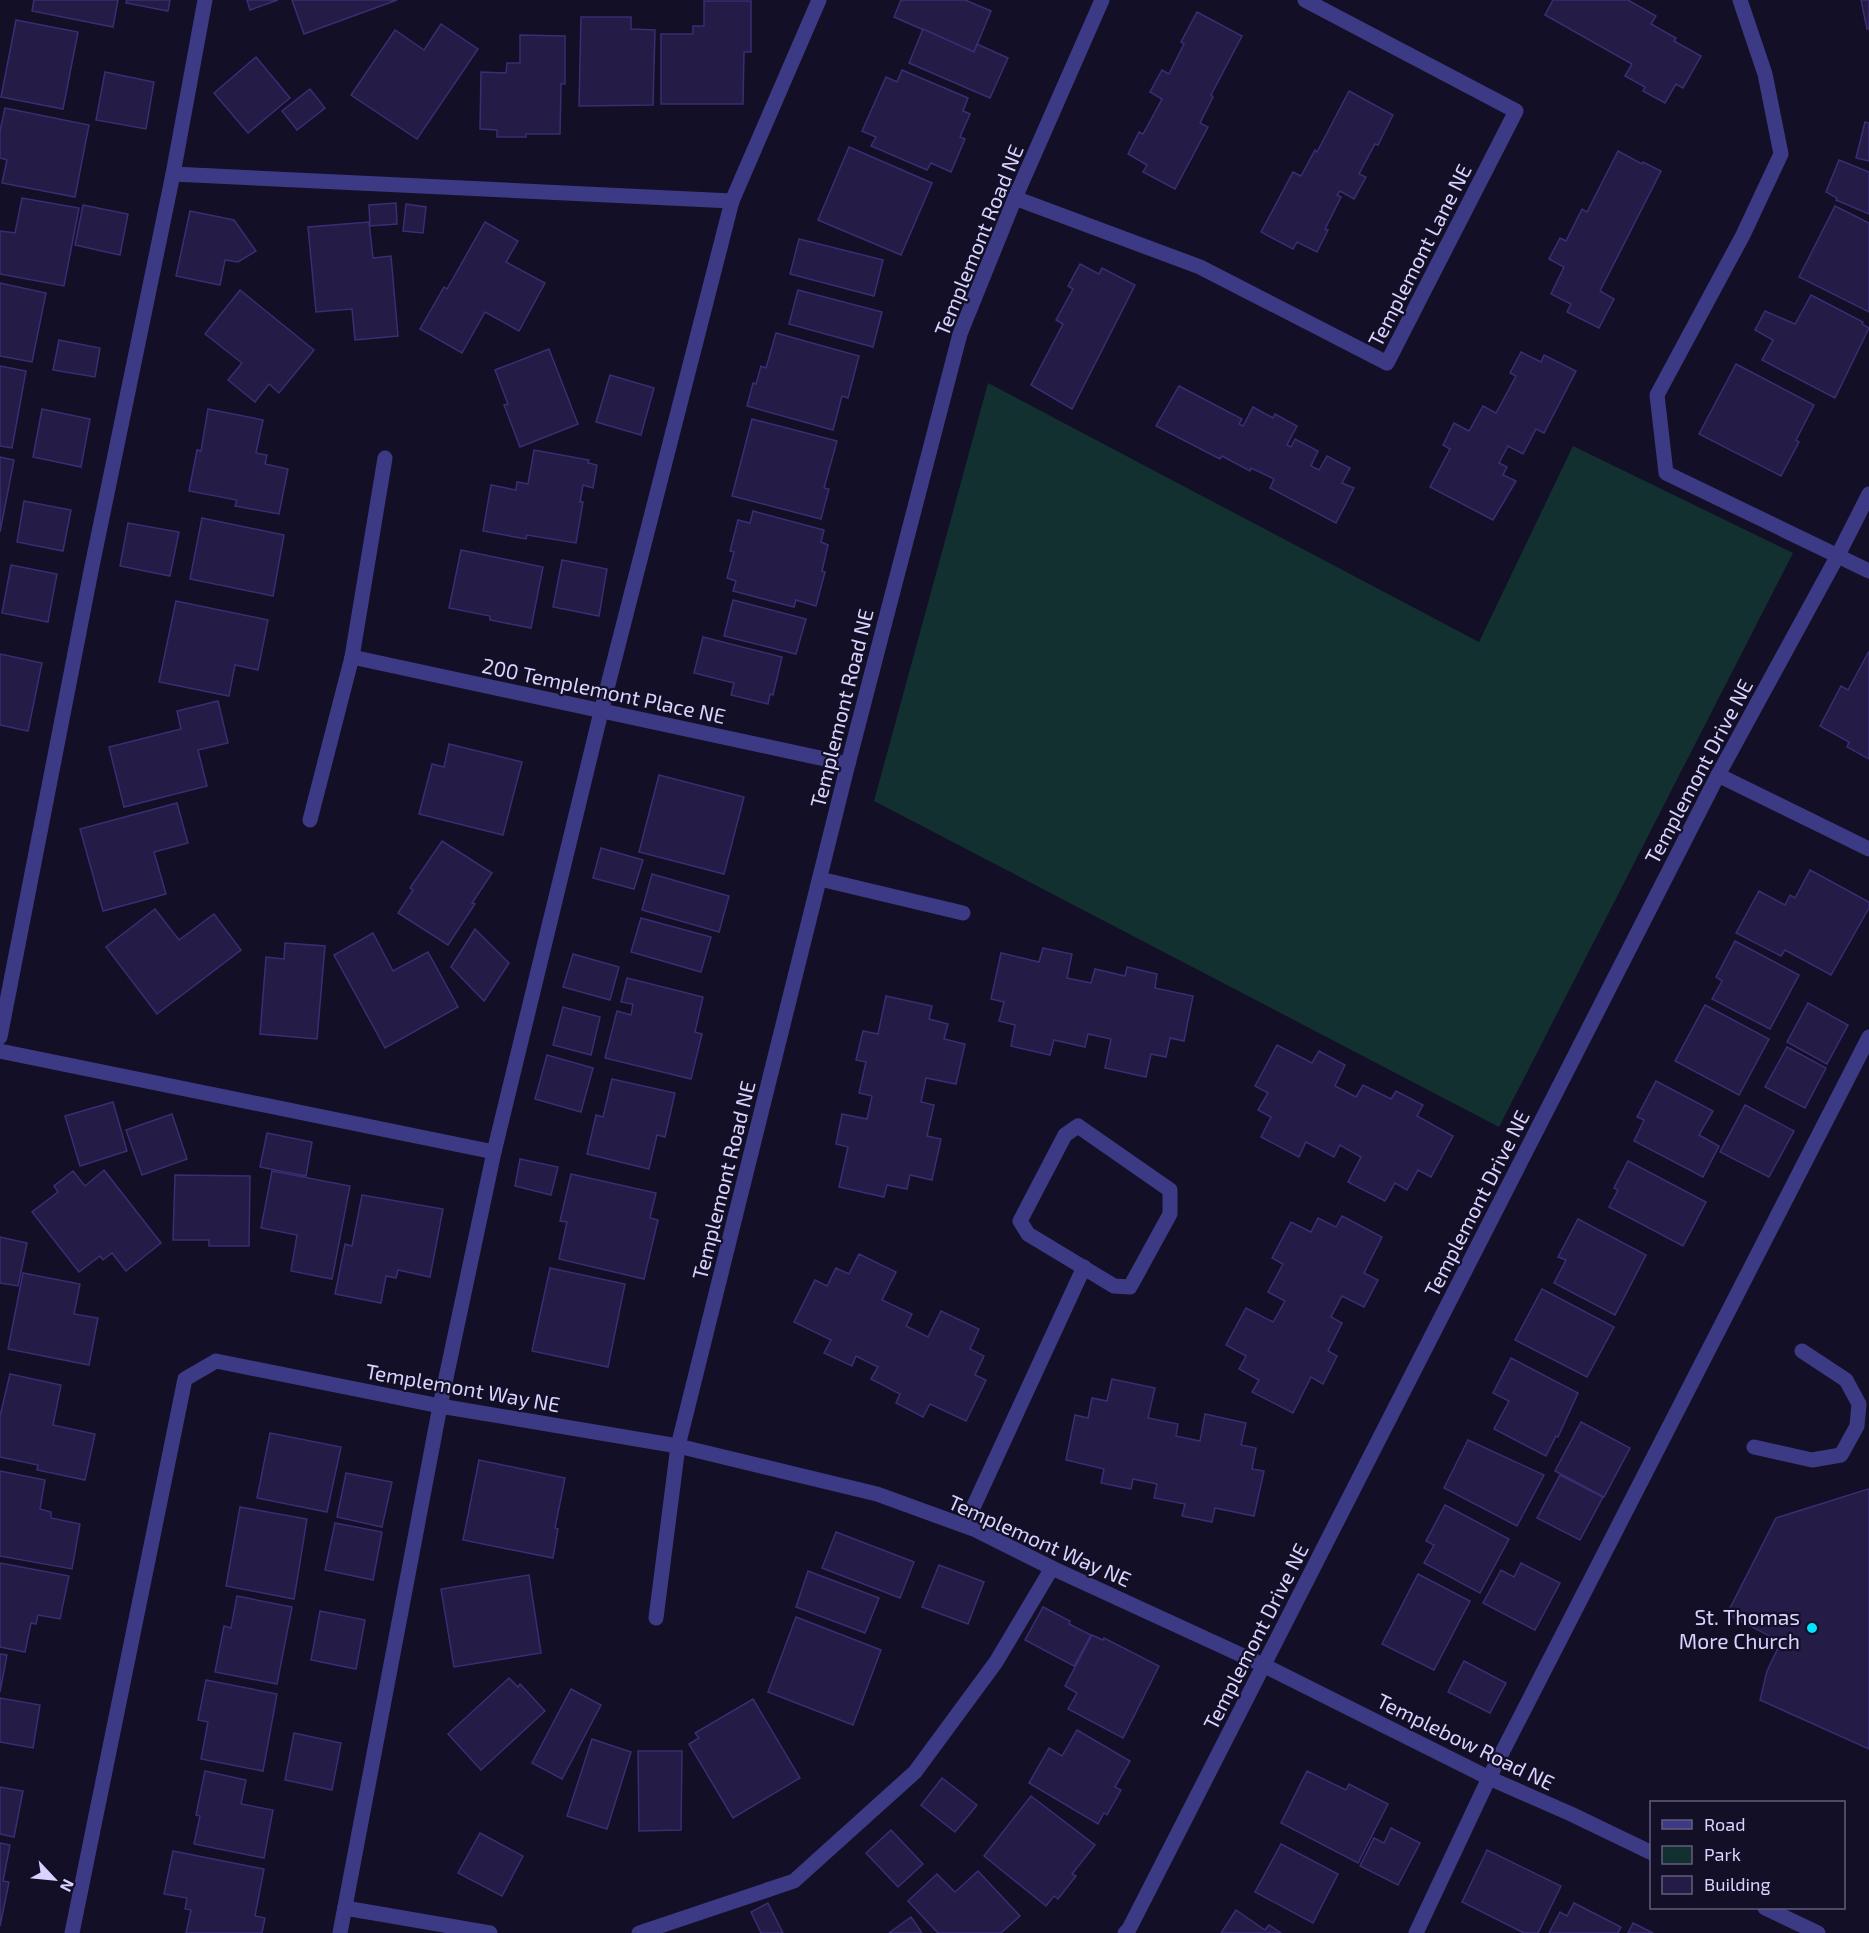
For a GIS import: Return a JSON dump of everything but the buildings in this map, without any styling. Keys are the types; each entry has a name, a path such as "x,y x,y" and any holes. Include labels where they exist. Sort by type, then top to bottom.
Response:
{"street":[{"path":"0,1037 91,571 173,174 205,0"},
{"path":"340,1933 440,1406 494,1152 601,712 732,201 819,0"},
{"name":"Templemont Road NE","path":"656,1618 678,1446 848,764 960,334 1015,198 1102,0"},
{"name":"Templemont Lane NE","path":"1015,198 1200,267 1388,363 1516,111 1305,0"},
{"path":"1740,0 1765,74 1781,154 1743,235 1657,395 1666,473 1869,571"},
{"path":"173,174 732,201"},
{"path":"310,820 352,657 385,458"},
{"name":"Templemont Drive NE","path":"1125,1933 1718,776 1869,495"},
{"name":"200 Templemont Place NE","path":"352,657 848,764"},
{"path":"1718,776 1869,849"},
{"path":"820,879 963,913"},
{"path":"1416,1933 1489,1778 1869,1037"},
{"path":"0,1051 494,1152"},
{"path":"1078,1126 1170,1190 1170,1214 1130,1287 1114,1286 1084,1267 1028,1234 1020,1221 1065,1135 1078,1126"},
{"path":"965,1525 1084,1267"},
{"path":"1754,1447 1812,1460 1841,1455 1857,1426 1859,1404 1846,1380 1802,1350"},
{"name":"Templemont Way NE","path":"72,1933 185,1379 216,1361 440,1406 678,1446 877,1494 965,1525 1052,1568 1263,1665"},
{"path":"639,1933 794,1881 915,1772 996,1662 1052,1568"},
{"name":"Templebow Road NE","path":"1263,1665 1489,1778 1650,1852"},
{"path":"345,1908 490,1933"},
{"path":"1767,1909 1818,1933"}],"green space":[{"path":"988,383 1479,642 1573,446 1793,553 1499,1127 874,801"}],"place":[{"name":"St. Thomas More Church","path":"1812,1628"}]}
